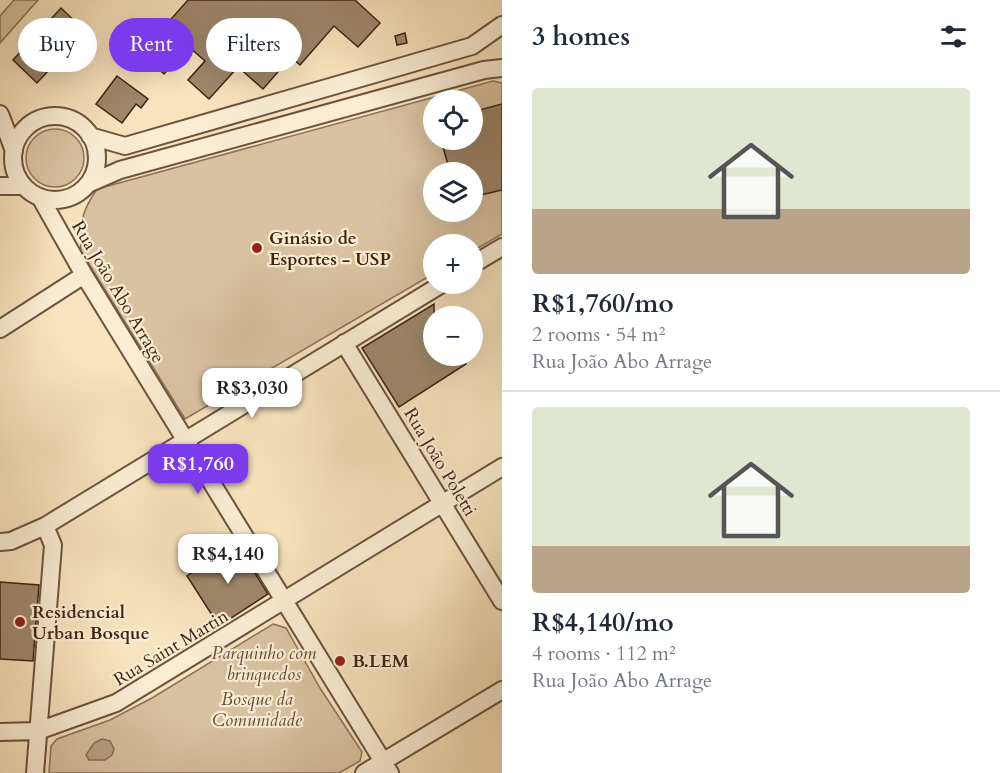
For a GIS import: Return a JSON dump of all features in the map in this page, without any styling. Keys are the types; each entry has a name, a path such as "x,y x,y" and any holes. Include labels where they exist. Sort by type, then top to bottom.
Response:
{"street":[{"path":"90,136 125,146 472,46 502,25"},
{"path":"88,184 120,171 484,70 502,68"},
{"path":"0,114 9,162 23,186 40,197 52,200 66,199 78,193 88,184 94,173 95,148 90,136 81,125 68,118 54,116 40,119 23,132 18,138 9,162"},
{"path":"0,186 23,186"},
{"name":"Rua João Abo Arrage","path":"40,197 84,275 184,440 386,767"},
{"path":"483,259 502,248"},
{"path":"0,329 84,275"},
{"path":"0,543 11,541 45,526 425,294"},
{"name":"Rua João Poletti","path":"344,343 502,601"},
{"name":"Rua Saint Martin","path":"0,732 38,731 116,703 502,467"},
{"path":"35,773 53,545 45,526"},
{"path":"363,773 386,767 502,690"}],"green space":[{"path":"14,0 38,0 22,18 18,18 18,23 0,43 0,16"},
{"name":"Ginásio de Esportes - USP","path":"493,81 502,83 502,234 483,245 483,234 423,234 423,280 185,419 81,251 83,218 97,189 423,100 423,150 483,150 483,90 460,90"},
{"path":"49,129 61,129 76,137 84,152 84,164 76,179 61,187 49,187 34,179 26,164 26,152 34,137"},
{"name":"Bosque da Comunidade","path":"273,624 286,628 320,688 362,752 360,761 339,773 49,773 51,746 57,739 110,720 152,698"}],"shaded area":[{"path":"102,739 110,741 114,749 112,755 105,760 89,760 86,755 94,743"}],"building":[{"path":"188,0 355,0 380,23 358,47 334,26 302,63 302,18 206,18 206,72 233,72 209,99 188,80 205,61 194,51 194,18 172,18"},
{"path":"61,8 71,18 52,18"},
{"path":"405,33 407,43 397,45 395,36"},
{"path":"18,55 18,65 13,60"},
{"path":"26,72 47,72 37,83"},
{"path":"244,72 278,72 263,89"},
{"path":"117,76 148,99 141,108 136,104 122,123 96,104"},
{"path":"502,104 502,190 483,194 483,162 447,162 444,150 483,150 483,109"},
{"path":"423,311 423,366 463,366 399,407 362,348"},
{"path":"236,543 268,594 219,626 187,576"},
{"name":"Residencial Urban Bosque","path":"0,582 39,585 33,661 0,659"}],"place":[{"name":"Ginásio de Esportes - USP","path":"257,248"},
{"name":"Residencial Urban Bosque","path":"20,622"},
{"name":"B.LEM","path":"340,661"}],"park label":[{"name":"Parquinho com brinquedos","path":"264,663"}]}
